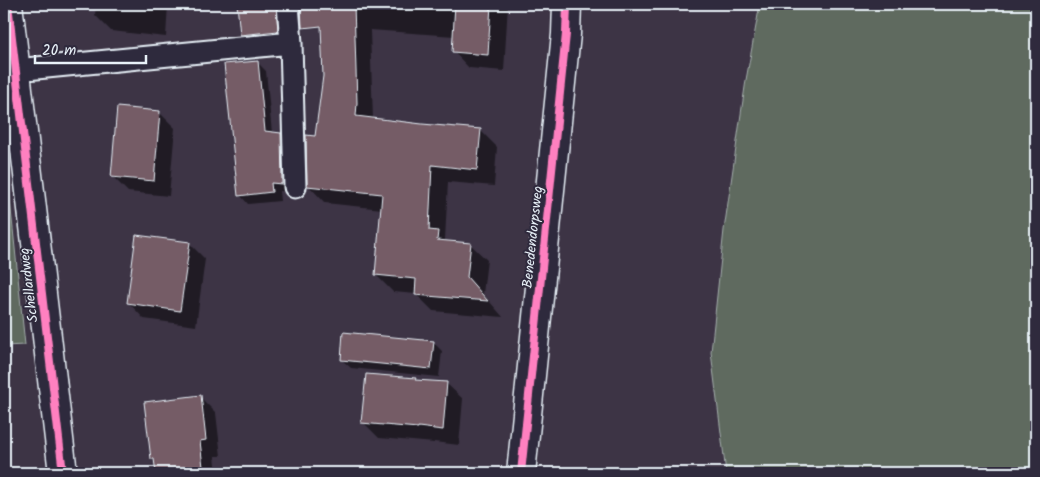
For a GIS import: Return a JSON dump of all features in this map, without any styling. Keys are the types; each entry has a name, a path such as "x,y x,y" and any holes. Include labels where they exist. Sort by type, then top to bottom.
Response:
{"street":[{"name":"Schellardweg","path":"8,4 63,473"},
{"name":"Benedendorpsweg","path":"522,473 566,34 567,4"}],"lane":[{"path":"288,4 291,43 295,187"},
{"path":"16,70 291,43"}],"green space":[{"path":"760,4 1036,4 1036,473 726,473 711,352 724,230 746,80"},
{"path":"4,142 25,345 4,346"}],"building":[{"path":"237,4 276,4 278,31 240,35"},
{"path":"301,4 354,4 356,116 481,129 477,170 432,165 429,230 438,231 437,240 471,243 467,277 488,301 415,295 416,279 375,275 382,194 307,186 306,135 315,136 323,76 321,26 302,28"},
{"path":"455,4 491,4 488,55 452,52"},
{"path":"258,61 265,131 281,133 282,184 271,183 272,192 238,196 224,64"},
{"path":"117,107 160,111 154,181 111,177"},
{"path":"136,235 190,242 180,311 127,303"},
{"path":"343,332 434,341 431,369 341,360"},
{"path":"366,374 447,382 443,430 361,423"},
{"path":"201,395 206,440 200,441 203,467 194,468 192,473 156,473 154,459 151,459 144,402"}],"cycle path":[{"path":"8,4 63,473"},
{"path":"521,473 566,34 567,4"}]}
